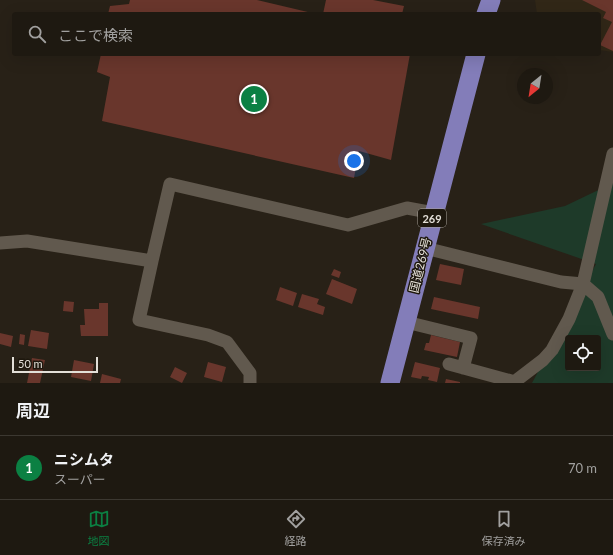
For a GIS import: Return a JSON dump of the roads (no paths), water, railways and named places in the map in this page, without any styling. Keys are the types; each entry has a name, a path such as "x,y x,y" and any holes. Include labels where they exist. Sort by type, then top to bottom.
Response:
{"highway":[{"path":"487,12 490,0"},
{"name":"国道269号","path":"390,383 475,56"}],"street":[{"path":"449,364 514,382 543,360 552,350 569,319 583,284 613,154"},
{"path":"250,383 250,373 227,342 208,335 139,320 170,184 348,225 407,208 434,213"},
{"path":"0,243 27,241 152,261"},
{"path":"425,248 561,282 583,284 598,297 613,334"},
{"path":"406,322 471,338 463,368"}],"place":[{"name":"ニシムタ","path":"254,99"}]}
